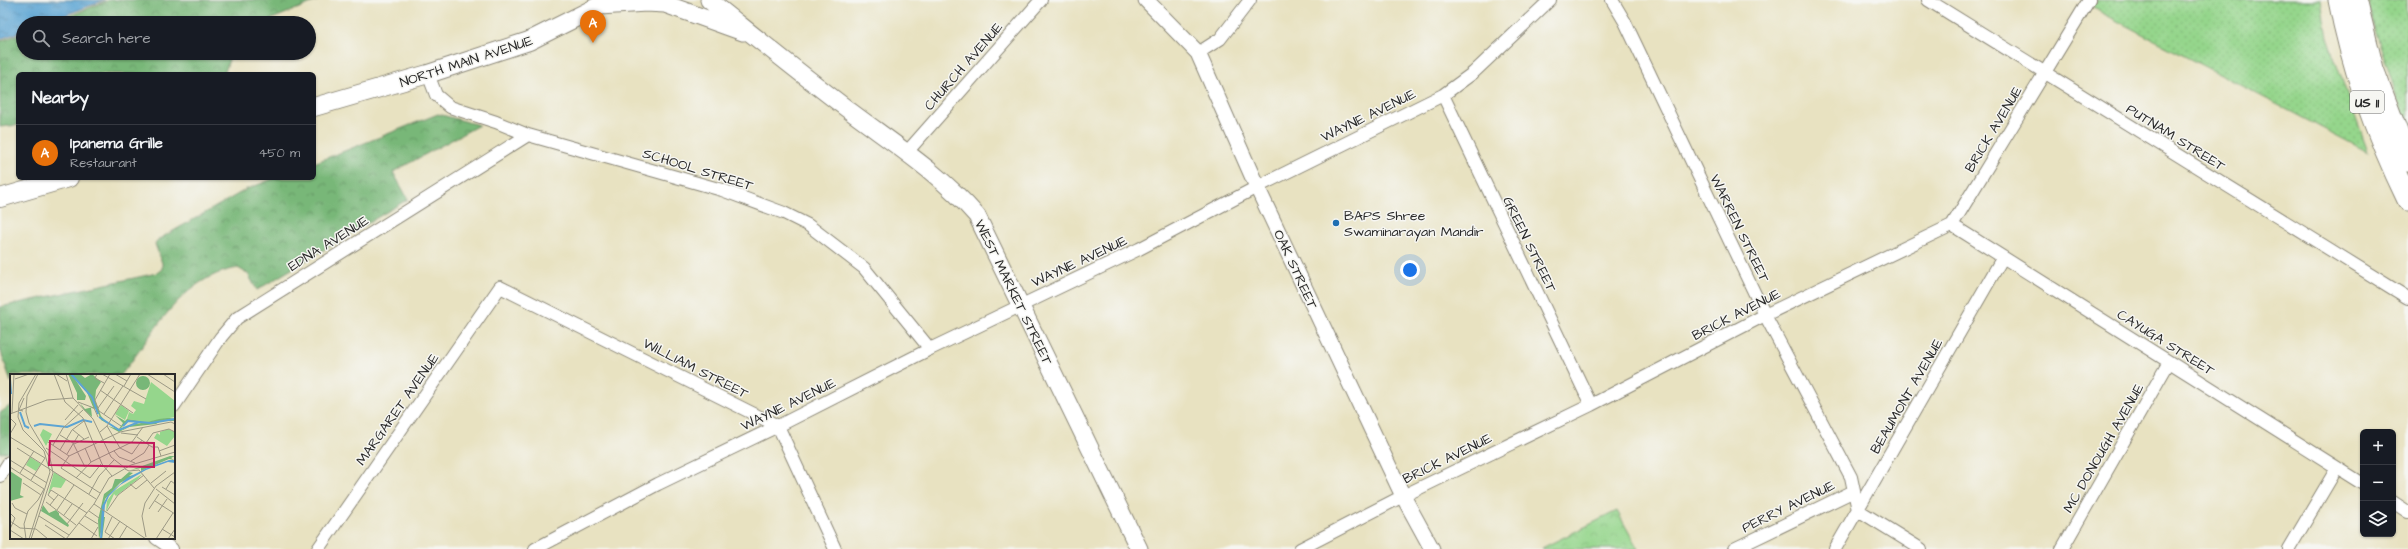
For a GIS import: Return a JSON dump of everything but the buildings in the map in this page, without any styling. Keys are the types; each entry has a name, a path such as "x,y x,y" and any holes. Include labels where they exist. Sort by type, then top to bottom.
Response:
{"highway":[{"name":"US 11","path":"2338,0 2357,74 2369,110 2408,200"},
{"name":"US 11","path":"2356,0 2373,69 2408,161"}],"main road":[{"name":"WEST MARKET STREET","path":"709,0 844,106 907,152 957,193 977,216 1139,549"},
{"path":"606,3 666,4 756,37"},
{"name":"NORTH MAIN AVENUE","path":"316,106 428,74 529,41 606,3"},
{"path":"0,198 62,180"}],"street":[{"name":"CHURCH AVENUE","path":"907,152 1041,0"},
{"name":"OAK STREET","path":"1146,0 1198,53 1257,187 1403,496 1432,549"},
{"path":"1198,53 1220,39 1250,0"},
{"name":"WAYNE AVENUE","path":"535,549 658,484 778,426 930,349 1139,249 1257,187 1443,95 1473,73 1550,0"},
{"name":"WARREN STREET","path":"1612,0 1625,22 1765,315 1851,477 1858,510"},
{"name":"PUTNAM STREET","path":"1928,0 2408,298"},
{"name":"BRICK AVENUE","path":"1300,549 1403,496 1591,405 1765,315 1952,225 2089,0"},
{"name":"SCHOOL STREET","path":"428,74 436,95 450,107 496,122 528,135 722,190 784,212 802,222 864,268 930,349"},
{"name":"GREEN STREET","path":"1443,95 1591,405"},
{"name":"EDNA AVENUE","path":"175,404 216,342 237,318 528,135"},
{"name":"CAYUGA STREET","path":"1952,225 2360,482"},
{"name":"BEAUMONT AVENUE","path":"1835,549 2003,257"},
{"name":"WILLIAM STREET","path":"500,287 778,426"},
{"name":"MARGARET AVENUE","path":"318,549 500,287"},
{"name":"MC DONOUGH AVENUE","path":"2062,549 2169,362"},
{"path":"778,426 835,549"},
{"path":"0,476 7,462"},
{"path":"2289,549 2337,468"},
{"name":"PERRY AVENUE","path":"1734,549 1854,491"},
{"path":"2396,504 2408,512"},
{"path":"1858,510 1921,549"},
{"path":"157,539 172,549"}],"green space":[{"path":"109,0 319,0 279,16 69,16"},
{"path":"2096,0 2321,0 2327,38 2368,152 2102,13 2092,6"},
{"path":"2368,0 2407,0 2408,131 2372,20"},
{"path":"16,35 16,60 229,60 225,72 16,72 16,125 0,127 0,41"},
{"path":"438,114 479,125 393,172 408,199 257,290 248,274 238,268 218,273 200,283 184,295 170,309 122,374 10,374 10,379 0,349 0,307 157,273 162,269 162,263 155,244 159,239 247,189 270,180 316,180 316,162"},
{"path":"10,406 10,451 0,453 0,413"},
{"path":"1617,511 1638,549 1542,548"}],"water":[{"path":"0,0 105,0 63,16 16,16 16,33 0,39"}],"place":[{"name":"Ipanema Grille","path":"593,43"},
{"name":"BAPS Shree Swaminarayan Mandir","path":"1336,223"}]}
